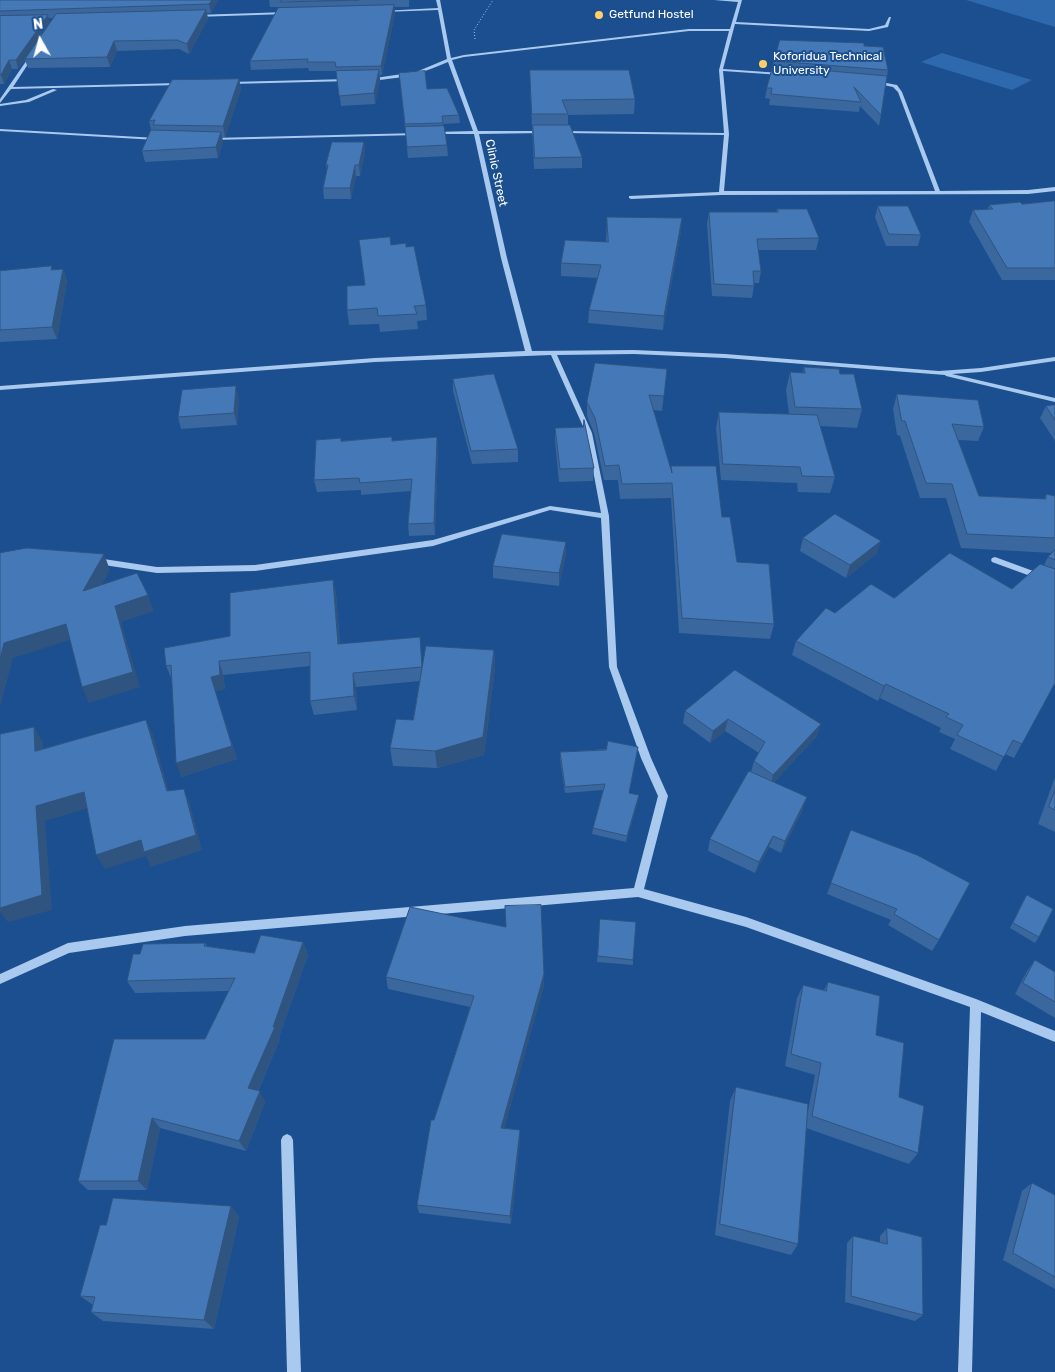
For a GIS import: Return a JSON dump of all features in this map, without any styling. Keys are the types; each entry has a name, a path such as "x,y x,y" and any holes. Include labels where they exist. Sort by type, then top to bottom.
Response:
{"street":[{"name":"Clinic Street","path":"438,0 449,58 476,132 504,258 529,353"},
{"path":"716,0 740,1 721,70 726,134 721,193"},
{"path":"381,11 440,9"},
{"path":"185,16 293,13"},
{"path":"734,23 869,30 887,26 890,18"},
{"path":"364,79 401,77 424,70 449,58 464,56 689,30 732,30"},
{"path":"0,104 38,47"},
{"path":"721,70 786,75"},
{"path":"223,83 356,80"},
{"path":"868,82 895,86 900,92 938,192"},
{"path":"10,88 185,84"},
{"path":"0,104 27,101 62,88"},
{"path":"0,130 162,139"},
{"path":"204,140 330,138 476,132 726,134"},
{"path":"630,197 721,193 938,192 1055,189"},
{"path":"0,388 375,360 529,353 634,352 725,356 939,373 1055,400"},
{"path":"554,354 589,433 605,516 613,667 646,758 663,796 638,892"},
{"path":"939,373 981,370 1055,359"},
{"path":"85,560 157,570 255,568 433,543 550,508 605,516"},
{"path":"995,560 1055,582"},
{"path":"0,979 68,948 185,931 638,892 746,922 976,1004 1055,1036"},
{"path":"964,1372 976,1004"},
{"path":"287,1140 294,1372"}],"path":[{"path":"464,56 477,45 474,30 493,0"}],"shaded area":[{"path":"966,0 1055,0 1055,27"},
{"path":"942,53 1032,80 1012,90 921,62"}],"building":[{"path":"0,0 212,0 209,4 0,11"},
{"path":"282,0 359,0 281,2"},
{"path":"394,5 381,66 336,67 335,62 307,62 308,59 250,61 278,8"},
{"path":"206,10 187,44 177,40 114,41 107,57 25,59 56,14"},
{"path":"48,15 16,60 9,60 0,75 0,16"},
{"path":"780,40 864,43 864,46 883,47 888,70 774,61"},
{"path":"773,66 887,76 881,115 854,87 861,102 771,94 772,88 767,88"},
{"path":"379,70 374,93 339,96 336,71"},
{"path":"530,70 629,70 635,99 562,100 568,114 532,114"},
{"path":"425,71 427,89 447,88 459,115 442,116 443,123 405,124 399,73"},
{"path":"239,79 223,126 153,125 155,120 149,121 172,80"},
{"path":"533,125 570,125 582,157 535,158"},
{"path":"444,126 447,145 407,147 405,127"},
{"path":"151,130 221,132 216,147 142,151"},
{"path":"332,142 364,142 359,165 355,165 350,188 323,188"},
{"path":"1055,201 1055,268 1007,268 973,210 993,209 989,205"},
{"path":"878,206 908,206 921,235 889,234"},
{"path":"777,209 807,209 819,238 757,239 761,271 753,271 754,286 714,284 709,212 778,212"},
{"path":"607,217 682,218 664,316 589,310 601,265 561,263 565,240 608,242"},
{"path":"390,237 391,245 406,243 406,247 414,246 426,305 414,306 417,314 378,316 377,308 347,310 347,286 365,285 359,240"},
{"path":"52,266 51,270 63,269 52,327 0,330 0,271"},
{"path":"595,363 667,369 664,396 649,395 672,473 671,466 716,466 722,517 730,517 737,562 769,564 774,624 682,618 672,483 622,484 619,465 605,466 595,418 587,402"},
{"path":"804,367 839,369 840,374 854,374 862,409 795,407 790,372 805,373"},
{"path":"494,374 518,449 471,451 453,379"},
{"path":"236,386 234,413 178,417 182,390"},
{"path":"897,394 978,400 984,427 952,424 979,496 1046,499 1046,494 1055,496 1055,538 967,534 952,484 926,483 905,421 902,421"},
{"path":"1055,405 1055,420 1046,406"},
{"path":"719,412 817,415 835,477 802,476 800,467 723,464"},
{"path":"584,420 594,468 560,469 555,428 583,427"},
{"path":"392,437 392,441 437,437 434,523 408,524 412,479 360,483 359,478 314,480 316,440 341,438 341,441"},
{"path":"835,514 881,541 850,565 803,538"},
{"path":"502,534 566,542 559,573 493,566"},
{"path":"27,548 104,554 83,591 137,573 148,595 115,606 133,672 82,687 66,624 4,643 0,659 0,553"},
{"path":"1055,550 1055,560 1048,557"},
{"path":"950,553 1012,589 1040,564 1055,569 1055,683 1022,744 1013,740 1004,757 957,735 963,725 946,717 949,714 886,684 884,686 796,641 826,608 835,613 871,584 894,598"},
{"path":"333,580 338,644 420,637 422,667 353,673 354,696 310,701 310,652 219,661 220,675 211,677 232,746 176,763 171,665 166,666 164,648 230,636 230,593"},
{"path":"426,646 494,650 483,737 435,751 390,748 396,719 413,720"},
{"path":"735,670 821,724 773,775 754,761 765,742 728,719 713,731 685,711"},
{"path":"146,720 167,791 184,789 196,835 144,852 141,840 96,855 84,792 36,806 42,895 0,908 0,734 34,727 35,751"},
{"path":"608,741 638,747 629,793 639,795 627,836 593,828 605,784 565,787 560,752 606,750"},
{"path":"749,771 807,797 785,841 773,836 759,862 710,839"},
{"path":"1055,790 1055,810 1049,807"},
{"path":"851,830 917,855 970,883 939,940 894,914 897,909 831,883"},
{"path":"1027,895 1053,909 1039,937 1013,923"},
{"path":"541,905 544,974 501,1128 520,1130 510,1216 417,1205 431,1120 434,1120 474,996 386,977 410,907 506,927 505,906"},
{"path":"600,919 636,922 633,960 598,956"},
{"path":"261,935 303,942 273,1027 275,1027 248,1088 260,1091 239,1141 152,1118 138,1181 78,1181 114,1039 205,1039 235,978 127,981 133,954 140,954 143,944 205,943 204,946 254,953"},
{"path":"1035,960 1055,972 1055,1002 1023,983"},
{"path":"828,982 880,996 876,1035 904,1043 899,1097 924,1106 918,1153 812,1116 821,1063 791,1054 803,985 826,991"},
{"path":"736,1087 808,1104 798,1244 720,1224"},
{"path":"1032,1183 1055,1195 1055,1277 1013,1253"},
{"path":"113,1198 231,1206 204,1320 91,1312 95,1297 80,1296 100,1225 106,1225"},
{"path":"887,1228 922,1237 923,1315 851,1296 853,1236 887,1244"}],"place":[{"name":"Getfund Hostel","path":"599,15"},
{"name":"Koforidua Technical University","path":"763,64"}]}
